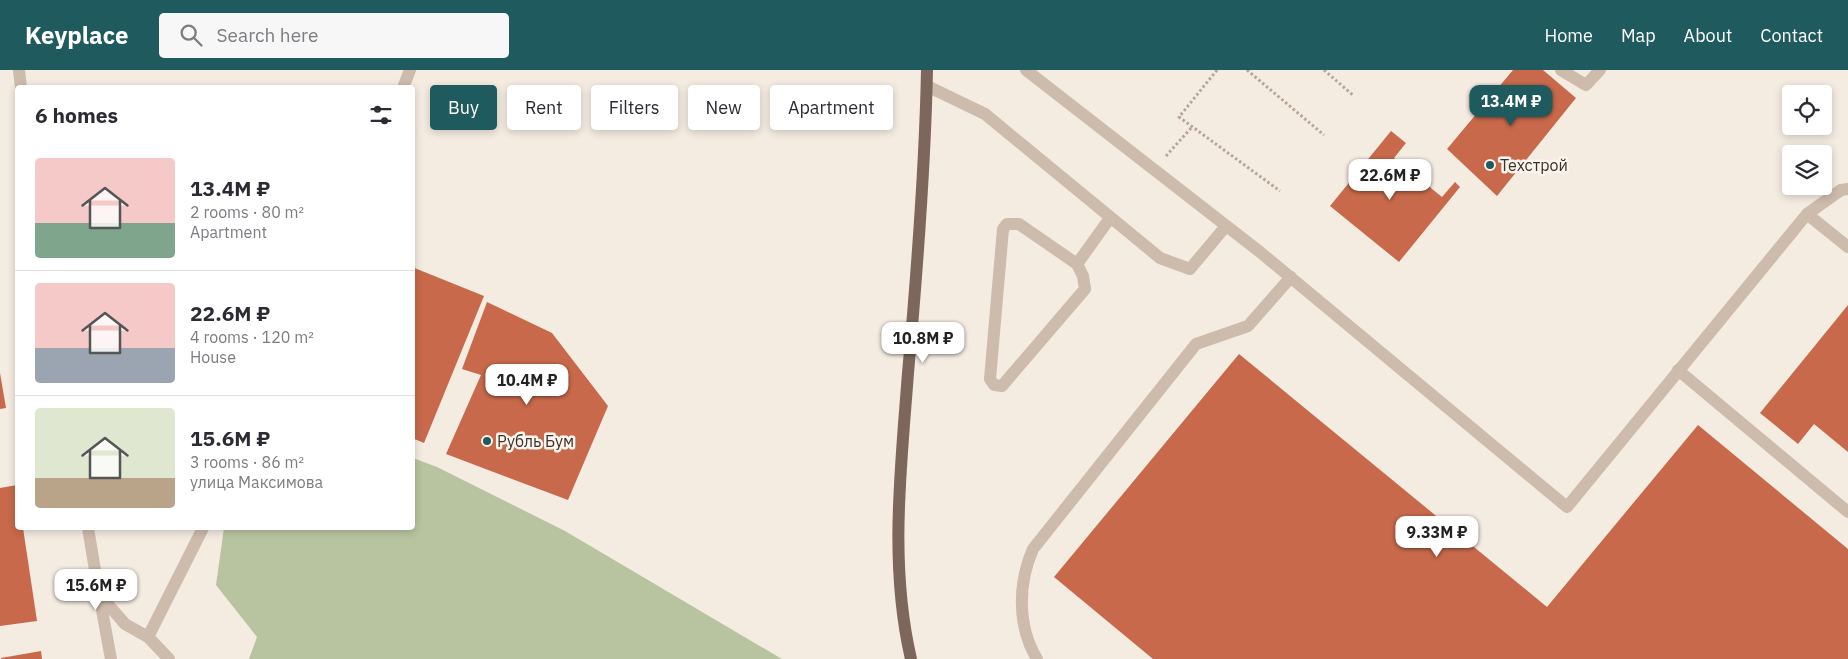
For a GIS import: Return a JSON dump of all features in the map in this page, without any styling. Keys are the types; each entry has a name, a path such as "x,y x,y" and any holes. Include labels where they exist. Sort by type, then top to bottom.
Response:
{"main road":[{"path":"911,659 904,629 900,593 899,518 922,186 927,70"}],"street":[{"path":"19,70 21,85"},
{"path":"404,85 410,70"},
{"path":"1026,70 1291,277 1566,507 1807,214 1841,190 1848,189"},
{"path":"1561,70 1586,85 1600,70"},
{"path":"927,86 985,114 1160,258 1190,269 1226,226"},
{"path":"1807,214 1848,247"},
{"path":"1077,264 1110,218"},
{"path":"1007,224 1019,224 1077,264 1083,276 1085,289 1002,386 994,385 990,380 1004,229 1007,224"},
{"path":"1037,659 1032,650 1023,619 1025,567 1033,549 1196,344 1248,326 1291,277"},
{"path":"1678,370 1848,512"},
{"path":"88,530 111,659"},
{"path":"148,637 202,530"},
{"path":"99,594 125,624 148,637 169,659"}],"path":[{"path":"1217,70 1179,117 1280,191"},
{"path":"1247,70 1324,134"},
{"path":"1324,70 1354,96"},
{"path":"1154,170 1192,127"}],"green space":[{"path":"415,459 437,467 565,531 782,659 249,659 257,637 216,585 224,530 415,530"}],"building":[{"path":"1513,70 1543,70 1576,98 1497,196 1447,149"},
{"path":"1391,131 1406,143 1394,158 1442,197 1455,182 1460,187 1399,262 1330,206"},
{"path":"415,268 484,296 424,443 415,439"},
{"path":"487,302 552,333 608,406 568,500 446,454 481,375 462,369"},
{"path":"1848,305 1848,452 1814,424 1798,444 1760,413"},
{"path":"1239,354 1547,607 1698,425 1848,549 1848,659 1153,659 1054,577"},
{"path":"0,373 6,408 0,409"},
{"path":"15,485 15,530 23,530 37,621 0,626 0,488"},
{"path":"41,651 42,659 1,659 1,658"}],"place":[{"name":"Техстрой","path":"1490,165"},
{"name":"Рубль Бум","path":"487,441"}]}
